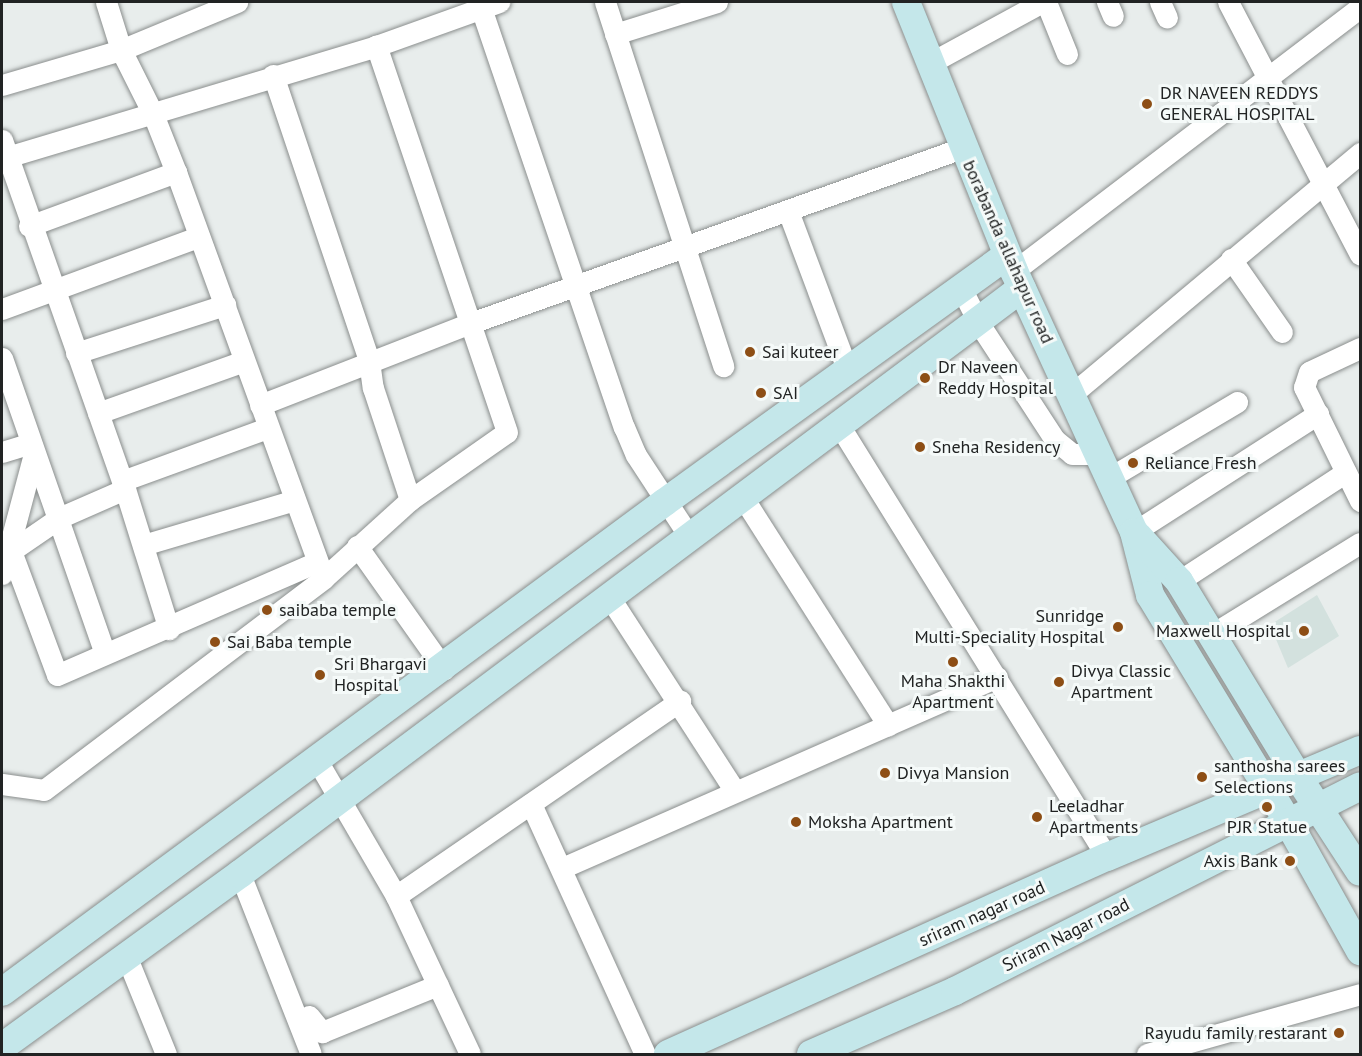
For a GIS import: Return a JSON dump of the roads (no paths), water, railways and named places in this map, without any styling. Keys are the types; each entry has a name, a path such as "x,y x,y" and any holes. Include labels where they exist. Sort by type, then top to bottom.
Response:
{"main road":[{"name":"borabanda allahapur road","path":"906,2 932,62 962,148 1015,271 1134,532 1150,595 1269,789 1360,951"},
{"path":"2,992 318,762 847,369 961,288 1015,271"},
{"path":"2,1047 127,958 610,598 742,496 978,322 1015,271"},
{"name":"borabanda allahapur road","path":"1134,532 1179,581 1316,807 1360,872"},
{"name":"sriram nagar road","path":"668,1054 1107,857 1360,750"},
{"name":"Sriram Nagar road","path":"811,1054 955,992 1360,786"}],"street":[{"path":"106,2 121,50 153,114 176,172 198,237 225,305 292,501 320,570"},
{"path":"2,85 121,50 237,2"},
{"path":"605,2 682,246 723,366"},
{"path":"615,34 717,2"},
{"path":"932,62 1041,2"},
{"path":"1046,2 1067,54"},
{"path":"1228,2 1360,255"},
{"path":"169,629 123,485 29,226 4,148 153,114 273,75 376,46 490,5 624,427 636,455 689,536"},
{"path":"1015,271 1356,6"},
{"path":"2,784 44,790 320,570 357,546 410,500 507,432 468,324 376,46"},
{"path":"273,75 369,361 374,388 410,500"},
{"path":"260,405 468,324 578,287 682,246 788,211 962,148"},
{"path":"1072,394 1360,153"},
{"path":"29,226 176,172"},
{"path":"788,211 847,369"},
{"path":"2,309 198,237"},
{"path":"1231,259 1282,332"},
{"path":"961,288 978,322 1054,440 1072,454 1103,466 1237,402"},
{"path":"76,353 225,305"},
{"path":"1360,348 1309,372 1304,387 1360,501"},
{"path":"98,413 244,361"},
{"path":"3,371 59,518 105,654"},
{"path":"1134,532 1318,414"},
{"path":"839,425 1107,857"},
{"path":"11,551 59,518 123,485 268,428"},
{"path":"2,452 31,449"},
{"path":"2,574 11,551 31,449"},
{"path":"1179,581 1346,472"},
{"path":"742,496 888,725"},
{"path":"143,545 292,501"},
{"path":"1211,635 1360,543"},
{"path":"357,546 444,669"},
{"path":"11,551 57,675 320,570"},
{"path":"610,598 680,701 734,790"},
{"path":"562,868 734,790 997,677"},
{"path":"396,896 680,701"},
{"path":"318,762 342,798 396,896 470,1054"},
{"path":"531,804 645,1054"},
{"path":"240,874 311,1054"},
{"path":"127,958 166,1054"},
{"path":"309,1016 322,1032 438,985"},
{"path":"1147,1054 1360,994"}],"place":[{"name":"DR NAVEEN REDDYS GENERAL HOSPITAL","path":"1147,104"},
{"name":"Sai kuteer","path":"750,352"},
{"name":"Dr Naveen Reddy Hospital","path":"925,378"},
{"name":"SAI","path":"761,393"},
{"name":"Sneha Residency","path":"920,447"},
{"name":"Reliance Fresh","path":"1133,463"},
{"name":"saibaba temple","path":"267,610"},
{"name":"Sunridge Multi-Speciality Hospital","path":"1118,627"},
{"name":"Maxwell Hospital","path":"1304,631"},
{"name":"Sai Baba temple","path":"215,642"},
{"name":"Maha Shakthi Apartment","path":"953,662"},
{"name":"Sri Bhargavi Hospital","path":"320,675"},
{"name":"Divya Classic Apartment","path":"1059,682"},
{"name":"Divya Mansion","path":"885,773"},
{"name":"santhosha sarees Selections","path":"1202,777"},
{"name":"PJR Statue","path":"1267,807"},
{"name":"Leeladhar Apartments","path":"1037,817"},
{"name":"Moksha Apartment","path":"796,822"},
{"name":"Axis Bank","path":"1290,861"},
{"name":"Rayudu family restarant","path":"1339,1033"}]}
